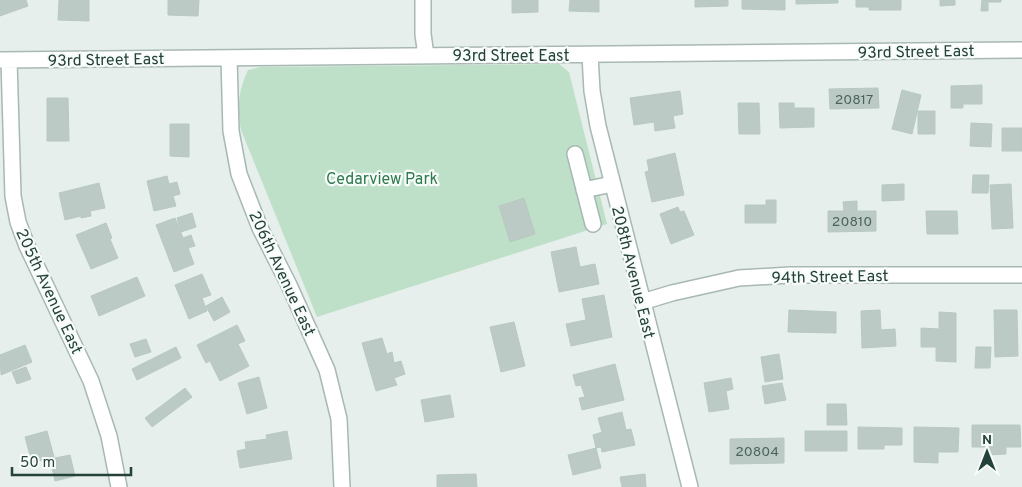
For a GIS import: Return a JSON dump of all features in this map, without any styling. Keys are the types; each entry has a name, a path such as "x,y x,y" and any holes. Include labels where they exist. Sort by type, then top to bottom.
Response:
{"street":[{"path":"423,0 423,34 426,56"},
{"name":"93rd Street East","path":"5,60 1022,50"},
{"name":"208th Avenue East","path":"590,55 592,91 598,126 690,487"},
{"name":"206th Avenue East","path":"230,58 231,132 239,174 260,228 289,285 327,370 338,419 342,487"},
{"name":"205th Avenue East","path":"5,60 13,196 18,222 27,246 91,381 109,436 119,487"},
{"path":"575,154 593,224"},
{"path":"584,190 612,184"},
{"name":"94th Street East","path":"642,302 739,278 790,275 1022,275"}],"green space":[{"name":"Cedarview Park","path":"559,64 569,72 607,224 317,317 241,130 239,99 248,70 261,67"}],"building":[{"path":"0,0 26,0 28,6 0,16"},
{"path":"59,0 89,0 89,21 58,20"},
{"path":"168,0 199,0 198,16 168,15"},
{"path":"512,0 538,0 538,12 512,13"},
{"path":"570,0 599,0 599,12 569,11"},
{"path":"695,0 728,0 728,6 695,7"},
{"path":"742,0 785,0 785,10 742,9"},
{"path":"796,0 838,0 838,3 796,4"},
{"path":"856,0 901,0 901,10 869,10 869,7 856,7"},
{"path":"940,0 955,0 955,5 940,6"},
{"path":"982,0 1001,0 1001,2 988,2 988,11 981,11"},
{"path":"982,85 982,104 963,104 963,108 951,108 951,86"},
{"path":"878,88 879,108 830,109 829,89"},
{"path":"902,90 921,95 912,134 892,129"},
{"path":"680,91 683,114 673,116 675,128 655,131 654,122 634,125 630,98"},
{"path":"47,98 68,98 69,141 47,141"},
{"path":"738,103 759,103 760,134 739,134"},
{"path":"779,103 794,103 794,108 814,108 814,127 780,128"},
{"path":"918,111 935,111 935,134 918,134"},
{"path":"971,123 992,124 991,147 970,146"},
{"path":"170,124 189,124 189,157 170,156"},
{"path":"1002,128 1022,128 1022,151 1002,151"},
{"path":"675,153 684,195 652,202 645,172 649,171 647,160"},
{"path":"973,175 989,175 988,193 972,193"},
{"path":"167,176 169,184 177,182 180,194 173,196 176,206 154,211 147,181"},
{"path":"99,183 105,208 90,211 91,216 81,218 81,216 65,220 59,193"},
{"path":"904,184 904,200 882,201 882,185"},
{"path":"1011,184 1013,228 992,229 990,185"},
{"path":"524,198 535,234 510,242 499,206"},
{"path":"766,200 776,200 776,223 745,223 745,205 766,205"},
{"path":"857,201 857,211 876,211 876,231 828,232 828,211 844,211 843,202"},
{"path":"678,207 680,212 684,211 694,235 671,244 660,214"},
{"path":"926,211 957,211 958,234 927,234"},
{"path":"192,213 196,227 181,232 177,218"},
{"path":"175,218 183,238 191,235 195,246 188,248 194,264 174,272 156,225"},
{"path":"106,223 118,258 91,269 76,235"},
{"path":"576,247 580,267 595,264 599,284 559,292 551,252"},
{"path":"202,274 211,295 202,298 207,311 189,319 175,285"},
{"path":"137,277 145,296 99,316 91,296"},
{"path":"604,295 612,337 571,346 566,324 586,320 582,299"},
{"path":"222,297 230,312 214,321 206,306"},
{"path":"789,310 836,312 836,333 788,332"},
{"path":"880,310 881,330 895,329 896,346 862,348 861,311"},
{"path":"994,310 1017,310 1018,356 995,357"},
{"path":"939,312 956,313 956,362 936,361 936,347 921,347 921,328 939,329"},
{"path":"514,322 525,366 501,372 490,327"},
{"path":"237,325 245,341 238,344 249,366 220,381 210,361 206,363 197,345"},
{"path":"382,338 387,354 392,352 394,363 401,361 405,374 394,378 397,385 376,391 362,343"},
{"path":"146,339 151,352 135,357 130,344"},
{"path":"25,345 32,362 1,375 0,355"},
{"path":"176,347 181,358 137,380 132,369"},
{"path":"976,347 991,347 990,368 975,368"},
{"path":"779,354 783,379 765,382 761,357"},
{"path":"615,364 624,400 582,410 579,398 585,397 581,385 576,386 573,375"},
{"path":"26,367 31,379 17,384 12,372"},
{"path":"259,377 267,408 247,414 238,383"},
{"path":"731,378 733,389 726,391 729,409 709,412 704,383"},
{"path":"782,383 786,400 765,404 762,386"},
{"path":"185,388 192,397 152,427 145,418"},
{"path":"450,395 454,417 425,422 421,400"},
{"path":"827,404 846,404 847,425 827,425"},
{"path":"622,412 626,430 631,429 635,445 602,452 601,447 596,448 593,435 602,432 598,418"},
{"path":"972,425 1020,425 1021,447 1006,447 1006,454 986,455 986,447 972,447"},
{"path":"858,427 902,428 902,445 884,445 884,449 858,449"},
{"path":"914,427 959,428 958,452 938,452 938,463 914,462"},
{"path":"47,431 54,457 32,463 25,437"},
{"path":"287,431 292,459 240,468 237,451 246,449 245,442 267,439 266,435"},
{"path":"805,431 847,431 847,451 805,451"},
{"path":"784,438 784,463 730,464 730,439"},
{"path":"596,448 601,468 573,475 568,455"},
{"path":"70,455 75,476 55,481 50,459"},
{"path":"476,474 477,487 437,487 437,475"},
{"path":"645,474 646,487 622,487 620,477"}]}
